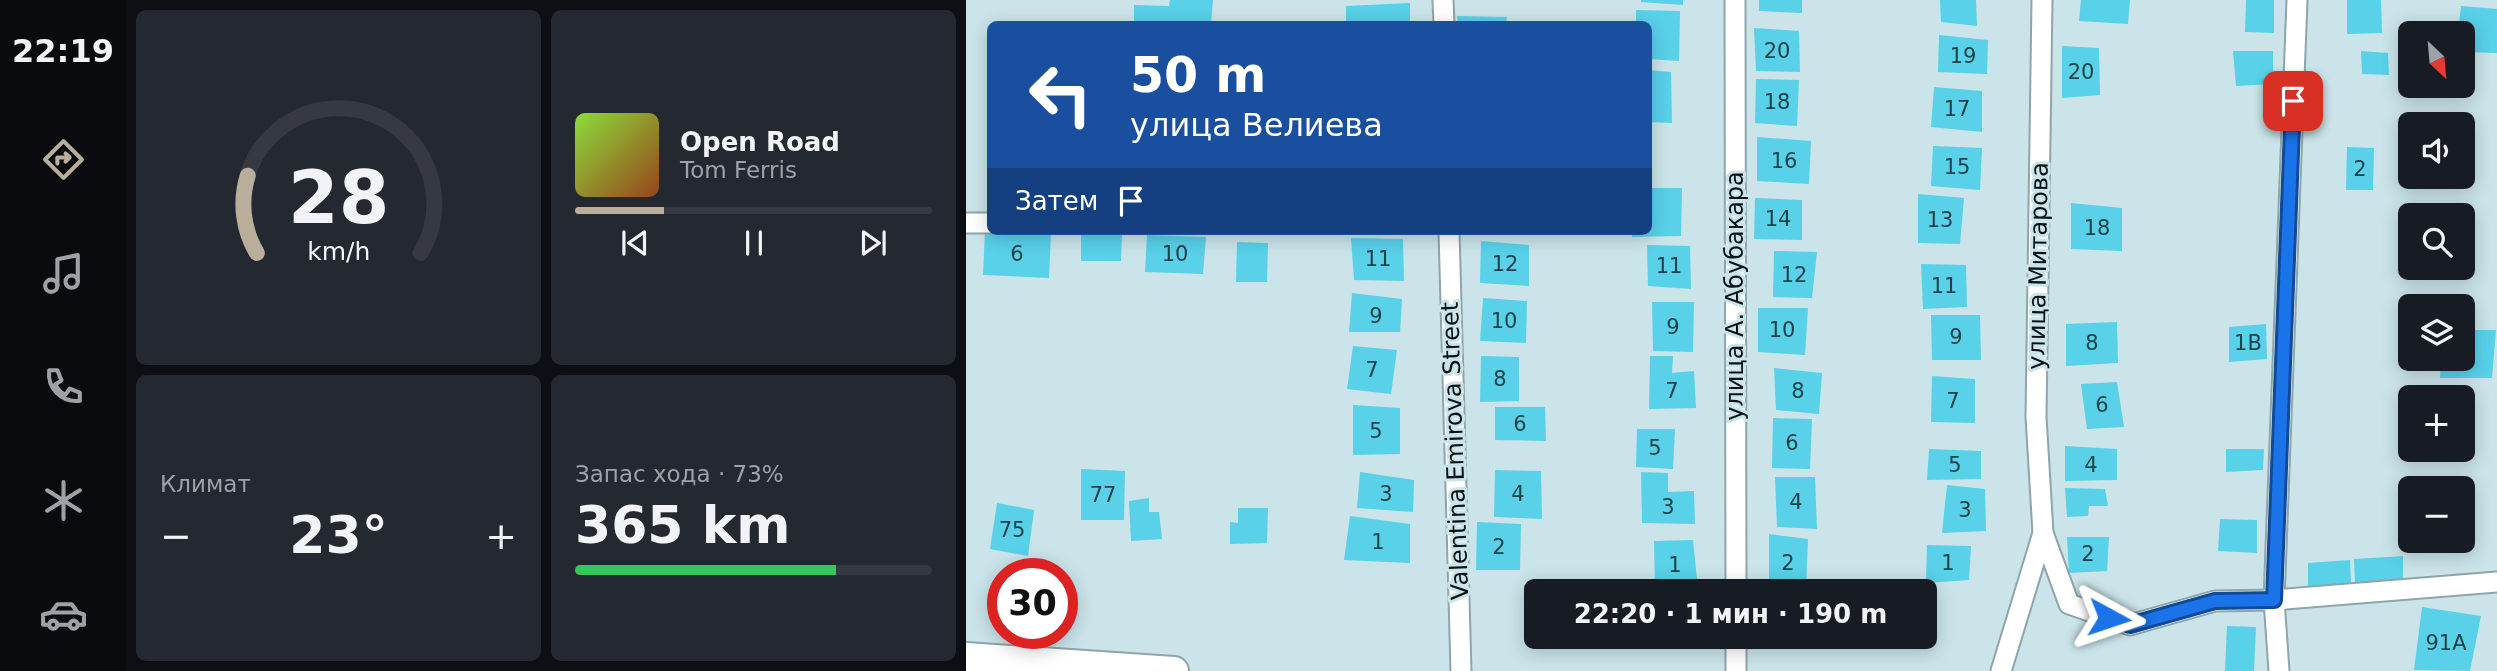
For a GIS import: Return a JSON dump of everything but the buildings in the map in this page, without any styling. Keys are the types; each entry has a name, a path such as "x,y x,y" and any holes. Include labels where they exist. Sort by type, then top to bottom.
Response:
{"street":[{"path":"1443,0 1444,21"},
{"name":"улица А. Абубакара","path":"1735,0 1736,579"},
{"name":"улица Митарова","path":"2042,0 2036,417 2043,533 2069,604 2130,625 2215,601 2274,600"},
{"path":"2279,671 2274,600 2297,0"},
{"path":"966,223 987,223"},
{"name":"Valentina Emirova Street","path":"1449,235 1461,671"},
{"name":"улица Митарова","path":"2001,671 2043,533"},
{"path":"2274,600 2497,582"},
{"path":"1736,649 1736,671"},
{"path":"966,657 1174,671"}],"route":[{"path":"2109,618 2130,625 2215,601 2274,600 2293,101"}]}
